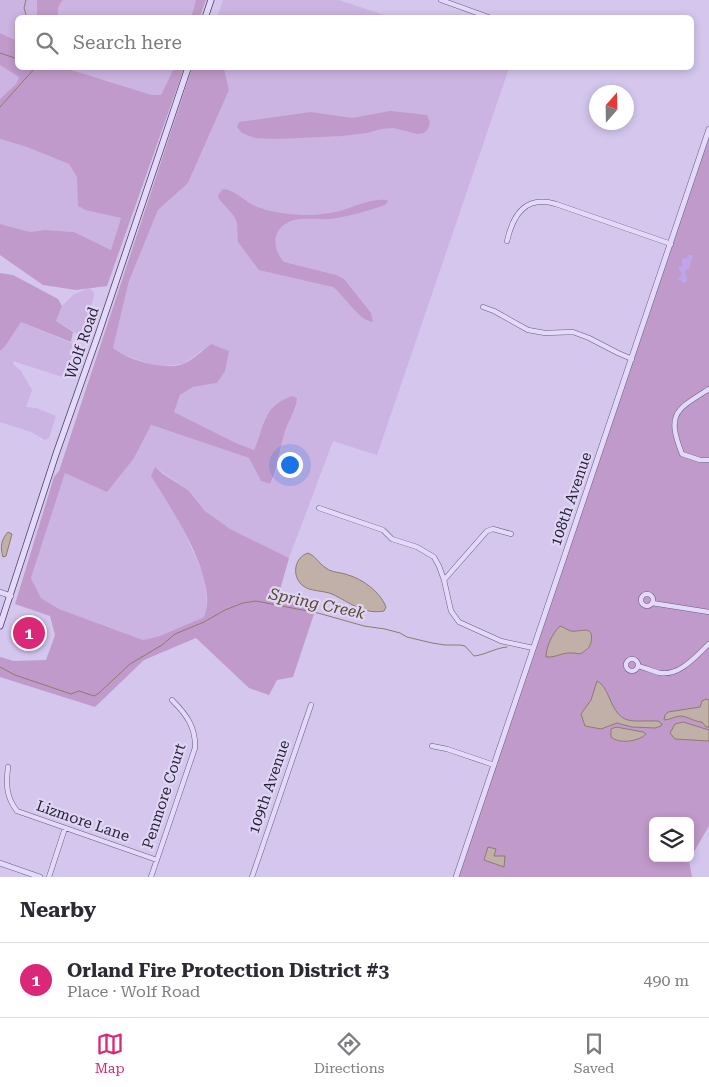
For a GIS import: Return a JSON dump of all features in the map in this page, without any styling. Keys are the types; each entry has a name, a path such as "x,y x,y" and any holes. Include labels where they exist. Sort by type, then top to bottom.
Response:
{"main road":[{"path":"206,15 211,0"},
{"name":"Wolf Road","path":"0,626 56,454 187,70"}],"street":[{"path":"441,0 483,15"},
{"name":"108th Avenue","path":"456,877 709,129"},
{"path":"507,241 510,228 517,214 527,206 542,202 561,206 671,244"},
{"path":"483,307 528,330 545,334 574,332 632,359"},
{"path":"709,389 678,410 673,426 682,454 700,460 709,460"},
{"path":"319,508 383,530 392,539 417,547 434,557 444,580 451,611 459,622 501,641 533,648"},
{"path":"444,580 487,531 493,529 511,534"},
{"path":"0,592 10,596"},
{"path":"652,603 709,612"},
{"path":"638,666 660,673 676,672 709,644"},
{"name":"Penmore Court","path":"151,877 195,748 196,738 192,725 172,700"},
{"name":"109th Avenue","path":"252,877 311,706"},
{"path":"432,746 447,749 494,765"},
{"name":"Lizmore Lane","path":"8,767 6,786 8,796 17,811 157,860"},
{"path":"49,877 65,828"},
{"path":"0,863 40,877"}],"shaded area":[{"path":"0,0 37,0 37,15 15,15 15,40 0,33"},
{"path":"37,0 63,0 58,8 58,15 37,15"},
{"path":"63,0 196,0 192,15 58,15 60,3"},
{"path":"196,0 206,0 201,15 192,15"},
{"path":"223,0 339,0 384,15 218,15"},
{"path":"0,33 15,40 15,70 71,70 152,95 161,95 173,70 183,70 107,286 76,290 43,285 0,255 0,224 30,232 45,230 74,232 111,250 121,218 85,210 78,206 77,177 69,164 27,147 0,139 0,99 16,84 19,77 0,65"},
{"path":"0,65 19,76 16,84 0,99"},
{"path":"71,70 173,70 161,95 152,95"},
{"path":"191,70 224,70 229,90 188,183 158,210 129,281 113,348 128,357 146,363 166,366 183,364 211,344 229,351 225,371 217,383 193,387 180,395 174,412 254,450 270,411 282,400 292,396 297,398 295,408 285,430 275,472 270,484 261,481 249,458 151,425 134,458 107,492 65,473 31,578 41,598 59,609 143,640 160,636 204,617 207,602 200,565 181,525 151,476 155,467 188,490 205,511 230,529 289,558 278,597 316,608 293,677 277,680 269,695 249,688 196,638 144,660 95,707 0,677 0,657 14,661 46,660 55,635 50,616 15,604 54,477 59,471"},
{"path":"224,70 508,70 377,455 333,441 289,558 230,529 205,511 188,490 155,467 205,578 207,610 204,617 160,636 143,640 59,609 41,598 31,578 65,473 134,458 150,425 249,458 261,481 270,484 275,475 284,433 296,407 266,416 254,450 174,412 180,395 193,387 217,383 211,344 183,364 158,367 119,353 113,348 129,281 158,210 188,183 229,90"},
{"path":"390,111 427,115 430,122 428,129 424,133 417,134 394,128 342,136 278,139 255,138 242,133 237,127 239,122 311,112 352,118"},
{"path":"709,129 709,826 694,852 694,817 649,817 649,862 689,862 692,877 458,877"},
{"path":"0,139 27,147 69,164 77,176 79,207 121,218 111,250 74,232 45,230 30,232 0,224"},
{"path":"223,189 231,191 260,208 295,215 336,212 370,201 388,201 385,205 343,217 291,221 278,231 275,241 280,257 284,262 336,275 344,279 371,313 373,322 368,321 357,313 333,287 259,270 238,242 237,223 234,216 219,199 218,195"},
{"path":"0,273 13,275 58,299 62,306 56,321 73,332 71,342 21,322 0,351"},
{"path":"89,288 93,291 94,296 84,328 77,334 56,321 62,306 73,295"},
{"path":"21,322 81,347 69,379 13,361 32,390 26,407 36,408 56,416 49,438 45,440 31,432 0,422 0,351"},
{"path":"8,532 12,534 6,556 3,557 2,544"},
{"path":"308,553 328,570 354,577 371,587 384,602 386,607 384,611 377,612 363,609 332,594 309,589 302,585 296,576 296,567 300,558"},
{"path":"560,626 571,631 585,630 591,633 592,636 588,648 580,654 565,653 546,657 550,641"},
{"path":"597,681 604,688 613,707 622,718 633,721 658,721 662,724 661,726 655,728 632,727 617,723 601,729 585,726 581,714 591,700"},
{"path":"709,700 709,727 706,727 702,722 681,716 664,720 668,712 700,707 702,701"},
{"path":"683,722 709,730 709,741 675,739 670,733 675,724"},
{"path":"616,727 646,734 638,739 619,741 611,737 611,729"},
{"path":"488,847 496,849 494,856 505,856 504,867 484,860"}],"sand":[{"path":"688,255 692,255 693,258 690,268 685,271 687,278 684,283 678,279 682,274 678,268 682,266 682,259 687,258"}],"waterway":[{"path":"26,0 24,8 26,15"},
{"path":"0,53 15,58"},
{"path":"0,107 33,70"},
{"name":"Spring Creek","path":"0,667 15,675 71,694 79,691 94,696 130,664 162,645 175,634 204,622 225,610 243,603 256,601 318,613 364,626 385,629 432,643 465,646 474,656 507,647"}],"place":[{"name":"Orland Fire Protection District #3","path":"29,633"}]}
